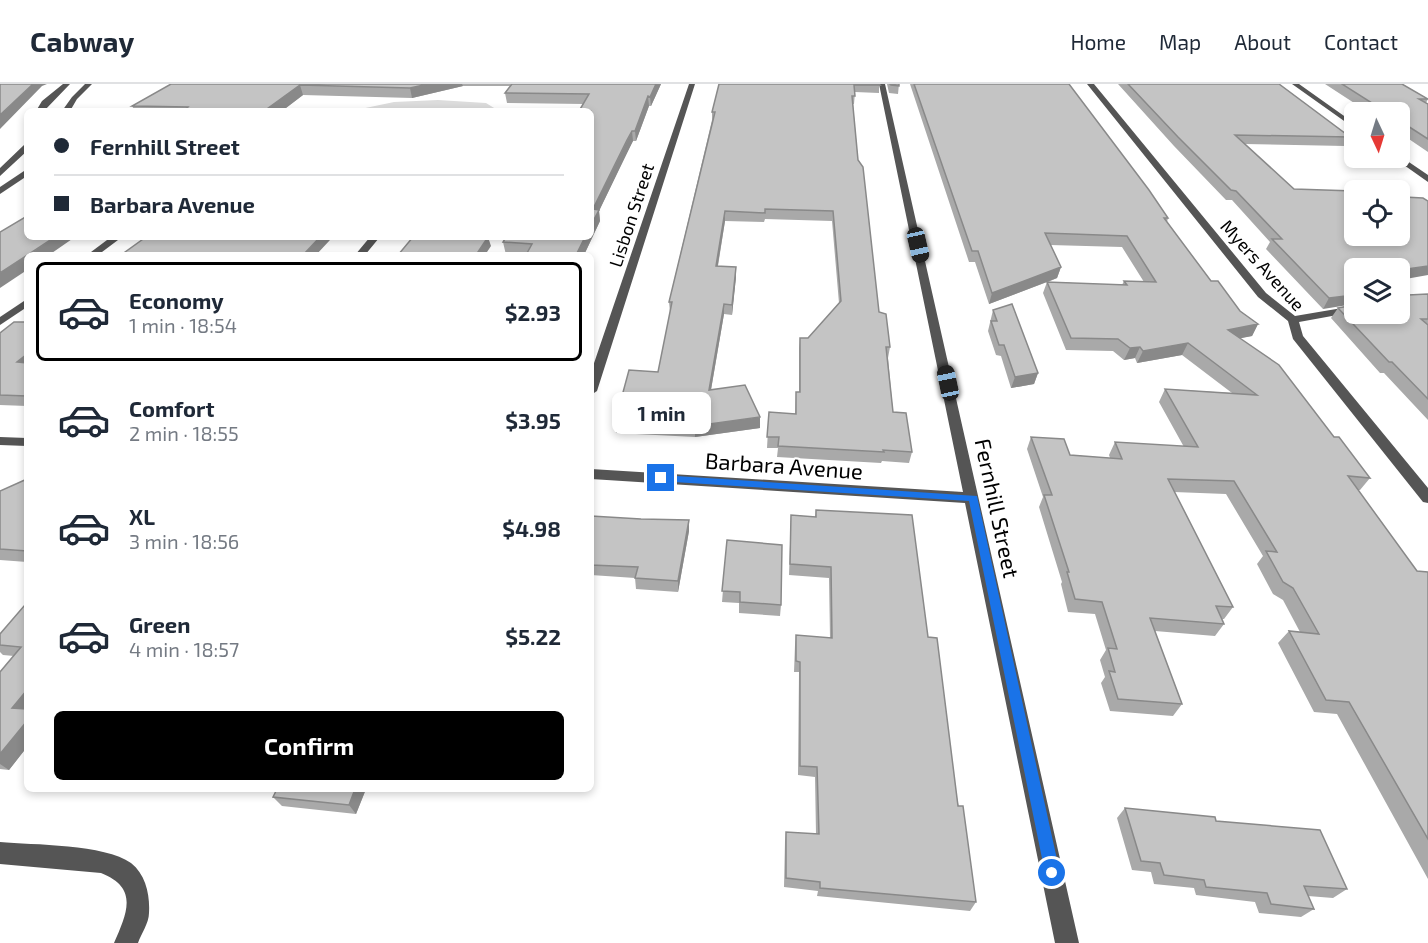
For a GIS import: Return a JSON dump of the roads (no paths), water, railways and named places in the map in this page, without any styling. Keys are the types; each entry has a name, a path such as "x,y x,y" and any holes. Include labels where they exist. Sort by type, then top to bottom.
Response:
{"street":[{"path":"42,108 67,84"},
{"path":"68,108 74,98 89,84"},
{"name":"Lisbon Street","path":"594,382 692,84"},
{"name":"Fernhill Street","path":"882,84 1067,943"},
{"name":"Myers Avenue","path":"1090,84 1262,295 1293,320 1297,337 1428,498"},
{"path":"1295,84 1344,119"},
{"path":"0,173 24,150"},
{"path":"1410,166 1428,179"},
{"path":"0,191 24,174"},
{"path":"97,252 113,240"},
{"path":"362,252 372,240"},
{"path":"0,322 24,305"},
{"path":"1293,320 1344,311"},
{"path":"0,441 24,442"},
{"name":"Barbara Avenue","path":"594,474 973,498"},
{"path":"0,853 101,862 123,871 136,886 138,915 126,943"}]}
